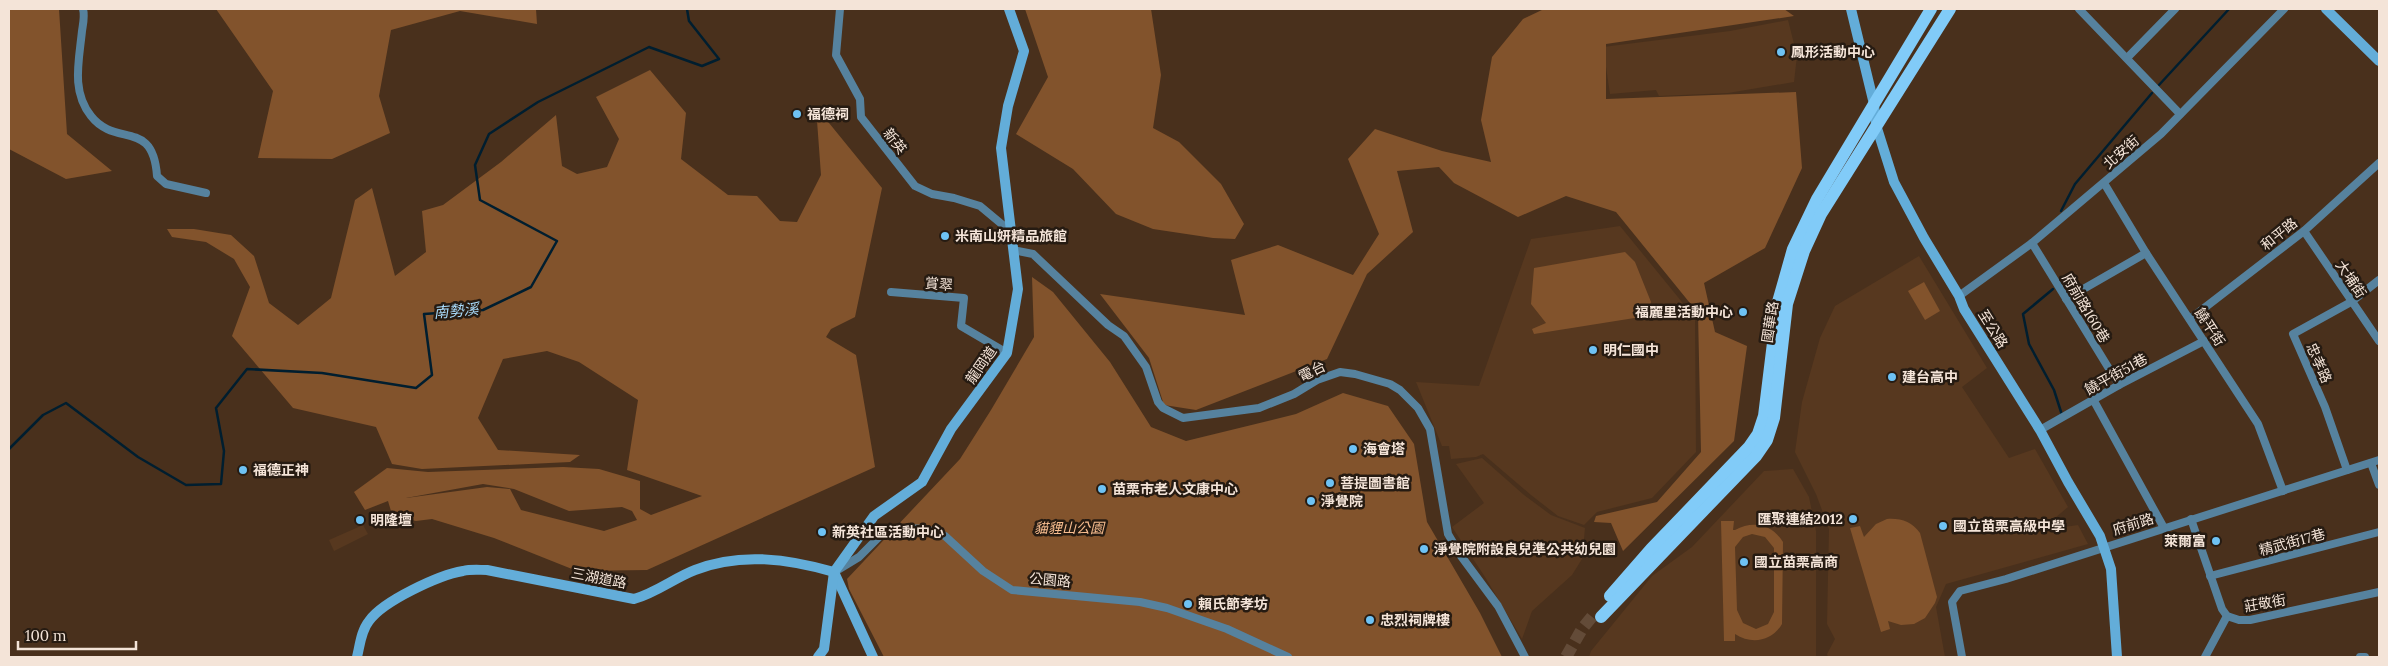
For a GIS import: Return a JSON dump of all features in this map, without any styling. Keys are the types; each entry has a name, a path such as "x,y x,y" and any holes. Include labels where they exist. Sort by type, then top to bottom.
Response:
{"main road":[{"name":"國華路","path":"1598,615 1651,549 1749,447 1758,434 1764,416 1782,303 1794,249 1817,199 1931,9"},
{"name":"國華路","path":"1782,303 1821,214 1950,9"}],"street":[{"path":"84,9 77,74 78,94 90,116 105,129 136,136 150,146 156,161 157,176 166,184 206,193"},
{"name":"新英","path":"840,9 836,55 860,99 861,117 915,186 932,194 980,206 1010,231"},
{"name":"龍岡道","path":"818,657 824,649 834,572 874,516 922,482 951,429 1007,353 1018,288 1001,148 1008,106 1024,51 1009,9"},
{"name":"至公路","path":"1852,9 1874,104 1876,125 1894,182 1924,238 1959,296 1964,309 2040,430 2104,546 2111,569 2117,657"},
{"path":"2079,9 2180,114"},
{"path":"2127,58 2175,9"},
{"name":"北安街","path":"1959,296 2032,243 2161,134 2284,9"},
{"path":"2326,9 2379,60"},
{"name":"和平路","path":"2190,319 2304,231 2379,162"},
{"name":"饒平街","path":"2104,183 2146,253 2258,424 2283,491"},
{"name":"大埔街","path":"2304,231 2379,341"},
{"name":"府前路160巷","path":"2032,243 2119,385"},
{"name":"電台","path":"1012,250 1033,254 1108,326 1124,336 1146,367 1158,402 1162,408 1177,416 1183,418 1259,408 1294,394 1317,380 1340,372 1355,374 1390,384 1406,394 1418,408 1430,428 1448,534 1461,556 1498,606 1525,657"},
{"path":"2066,299 2146,253"},
{"name":"忠孝路","path":"2347,470 2325,407 2293,334 2351,302 2379,280"},
{"name":"賞翠","path":"891,292 964,298 961,326 1007,353"},
{"name":"饒平街51巷","path":"2040,430 2094,401 2119,385 2204,341"},
{"path":"2094,401 2164,528"},
{"name":"府前路","path":"1962,657 1952,602 1960,591 2006,579 2104,546 2379,460"},
{"path":"2371,463 2379,485"},
{"name":"莊敬街","path":"2192,520 2222,609 2228,616 2239,620 2262,618 2379,592"},
{"name":"公園路","path":"834,572 859,557 880,536 903,528 926,529 945,536 984,570 1012,590 1140,602 1167,608 1227,629 1288,657"},
{"name":"精武街17巷","path":"2210,576 2379,532"},
{"name":"三湖道路","path":"357,657 362,636 368,622 378,610 392,601 465,570 487,570 634,599 650,595 669,581 697,569 735,560 777,560 834,572"},
{"path":"834,572 873,657"},
{"path":"2204,657 2228,616"},
{"path":"2360,657 2365,657"}],"shaded area":[{"path":"1788,20 1797,56 1794,82 1728,93 1659,96 1656,90 1610,94 1603,47 1730,31"},
{"name":"明仁國中","path":"1620,226 1695,318 1696,452 1652,498 1597,512 1584,525 1558,516 1483,454 1476,457 1451,459 1449,446 1442,446 1416,382 1479,386 1531,239"},
{"path":"1919,256 1987,368 1962,387 2009,458 2035,449 2068,507 2055,518 2058,528 2078,525 2088,544 1946,584 1936,607 1945,657 1828,657 1827,654 1835,639 1827,624 1829,529 1816,494 1795,452 1802,402 1820,338 1835,306"},
{"path":"1482,458 1524,495 1551,515 1585,528 1582,559 1572,575 1532,611 1522,639 1452,527 1484,503 1456,464"},
{"name":"國立苗栗高商","path":"1793,469 1809,497 1816,531 1816,657 1589,657 1591,651 1652,576 1692,547 1764,471"},
{"path":"363,525 368,534 334,551 329,540"}],"green space":[{"path":"9,9 59,9 67,134 112,171 66,179 9,149"},
{"path":"216,9 536,9 537,24 460,11 391,30 379,96 390,133 332,159 258,158 273,91"},
{"path":"1025,9 1151,9 1161,75 1153,128 1179,142 1221,184 1244,224 1235,239 1213,238 1153,229 1116,214 1073,169 1016,134 1048,77"},
{"path":"1544,9 1784,9 1794,16 1606,44 1606,99 1796,92 1802,168 1765,248 1704,283 1715,332 1747,346 1734,441 1623,551 1611,523 1594,522 1596,516 1657,502 1701,452 1698,313 1616,212 1566,196 1518,217 1454,183 1439,167 1397,171 1413,232 1367,274 1327,359 1196,410 1164,405 1149,358 1100,294 1245,315 1231,260 1278,245 1353,275 1379,234 1348,159 1375,129 1442,151 1491,162 1481,120 1492,57 1523,19"},
{"path":"650,70 686,113 681,159 728,195 757,196 780,221 797,222 821,175 816,107 882,188 855,317 831,329 826,337 856,355 875,467 647,570 577,571 494,538 432,519 416,521 398,517 391,511 388,501 365,510 354,492 387,468 428,472 563,467 599,469 640,481 640,509 651,515 702,496 627,470 638,400 579,362 547,351 503,359 478,418 498,450 580,455 570,462 422,469 392,464 376,427 293,408 232,336 250,287 234,259 206,242 172,237 167,229 194,229 231,235 254,256 269,303 298,325 331,298 355,200 372,188 395,276 426,252 422,211 443,205 501,162 556,115 562,166 577,174 607,167 619,139 596,97","holes":["483,484 514,489 569,511 622,507 632,511 637,520 604,531 521,510 510,489 487,487 406,498"]},
{"path":"1625,252 1635,262 1651,302 1647,316 1534,334 1532,329 1546,323 1531,304 1534,268"},
{"name":"貓貍山公園","path":"1032,277 1053,292 1110,362 1151,427 1186,441 1296,414 1343,393 1388,406 1414,444 1427,522 1480,613 1502,657 884,657 849,589 847,579 960,459 991,410 1034,337"},
{"path":"1924,282 1940,311 1925,320 1908,291"},
{"path":"1887,519 1897,519 1906,522 1920,533 1937,597 1925,618 1914,624 1901,625 1888,621 1890,629 1881,632 1850,528 1860,526 1864,537 1876,524"},
{"path":"1721,521 1734,521 1733,530 1749,525 1768,528 1779,536 1783,542 1782,624 1773,634 1761,640 1748,639 1735,634 1735,641 1724,641","holes":["1752,534 1765,537 1774,548 1774,612 1768,624 1756,629 1743,623 1737,610 1735,547 1743,537"]}],"waterway":[{"name":"南勢溪","path":"9,449 43,415 66,403 138,457 186,485 221,484 224,451 216,408 247,369 322,373 416,388 432,375 424,314 483,310 531,287 557,241 480,200 475,165 489,134 538,102 649,47 702,66 719,59 689,21 687,9"},
{"path":"2159,85 2229,9"},
{"path":"2061,211 2075,184 2152,93"},
{"path":"2053,289 2023,314 2029,344 2054,390 2062,415"}],"tunnel":[{"path":"1566,657 1582,629 1595,613"}],"place":[{"name":"鳳形活動中心","path":"1781,52"},
{"name":"福德祠","path":"797,114"},
{"name":"米南山妍精品旅館","path":"945,236"},
{"name":"福麗里活動中心","path":"1743,312"},
{"name":"明仁國中","path":"1593,350"},
{"name":"建台高中","path":"1892,377"},
{"name":"海會塔","path":"1353,449"},
{"name":"福德正神","path":"243,470"},
{"name":"菩提圖書館","path":"1330,483"},
{"name":"苗栗市老人文康中心","path":"1102,489"},
{"name":"淨覺院","path":"1311,501"},
{"name":"匯聚連結2012","path":"1853,519"},
{"name":"明隆壇","path":"360,520"},
{"name":"國立苗栗高級中學","path":"1943,526"},
{"name":"新英社區活動中心","path":"822,532"},
{"name":"萊爾富","path":"2216,541"},
{"name":"淨覺院附設良兒準公共幼兒園","path":"1424,549"},
{"name":"國立苗栗高商","path":"1744,562"},
{"name":"賴氏節孝坊","path":"1188,604"},
{"name":"忠烈祠牌樓","path":"1370,620"}]}
